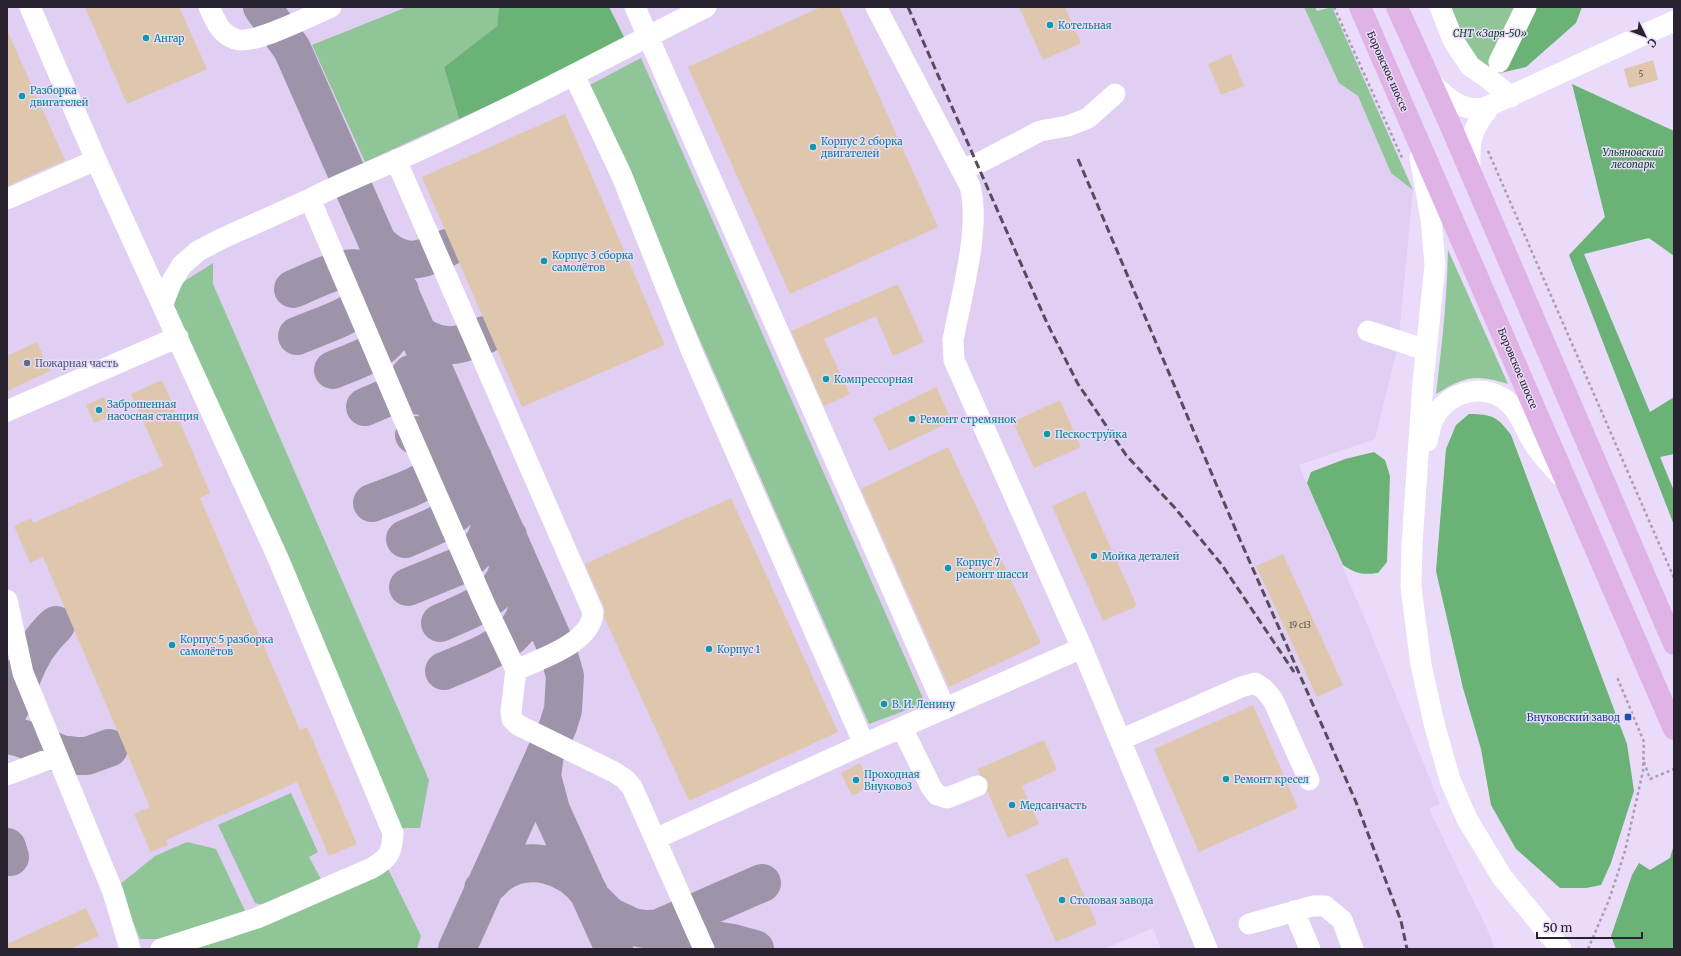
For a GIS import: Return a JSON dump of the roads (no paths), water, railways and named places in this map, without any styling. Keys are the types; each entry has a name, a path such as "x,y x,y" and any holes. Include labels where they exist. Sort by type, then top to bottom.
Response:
{"main road":[{"name":"Боровское шоссе","path":"1360,7 1674,729"},
{"path":"1397,7 1470,170 1674,644"}],"street":[{"path":"30,7 96,160 278,558 394,833 389,854 383,861 372,868 257,918 161,949"},
{"path":"209,7 219,28 236,40 251,39 284,28 322,9"},
{"path":"635,7 945,709"},
{"path":"162,305 172,280 182,265 198,251 310,198 396,160 574,75 706,7"},
{"path":"876,7 943,137 962,169 973,199 974,220 953,340 954,360 1082,648 1207,949"},
{"path":"1440,7 1453,40 1470,66 1510,97"},
{"path":"1498,62 1526,7"},
{"path":"1431,82 1453,102 1466,109 1475,110 1510,97 1592,57 1674,21"},
{"path":"574,75 621,174 692,352 864,744"},
{"path":"962,169 977,164 1040,131 1068,126 1088,118 1115,94"},
{"path":"1470,170 1472,134 1479,121 1491,105"},
{"path":"1414,129 1434,241 1434,271 1426,350 1416,488 1411,587 1414,618 1427,694 1450,780 1467,819 1492,861 1561,949"},
{"path":"7,199 96,160"},
{"path":"396,160 593,612 592,620 581,636 558,651 516,670"},
{"path":"310,198 411,436 485,605 516,670 511,706 512,719 518,725 614,772 632,787 704,949"},
{"path":"1368,331 1426,350"},
{"path":"7,411 178,338"},
{"path":"1416,488 1434,417 1452,398 1468,392 1482,391 1500,396 1512,405 1533,442 1568,485"},
{"path":"7,600 15,676 57,756 113,892 130,949"},
{"path":"655,839 864,744 1082,648"},
{"path":"1120,740 1241,687 1255,683 1264,689 1273,700 1309,780"},
{"path":"902,728 931,787 937,795 942,798 947,798 977,786"},
{"path":"7,775 57,756"},
{"path":"1249,924 1313,906 1325,906 1342,920 1353,949"},
{"path":"1294,911 1310,949"}],"railway":[{"path":"908,7 1047,323 1078,384 1126,455 1175,508 1222,565 1294,672"},
{"path":"1078,159 1237,533 1356,802 1401,921 1407,949"}],"place":[{"name":"Котельная","path":"1050,25"},
{"name":"Ангар","path":"146,38"},
{"name":"Разборка двигателей","path":"22,96"},
{"name":"Корпус 2 сборка двигателей","path":"813,147"},
{"name":"Корпус 3 сборка самолётов","path":"544,261"},
{"name":"Пожарная часть","path":"27,363"},
{"name":"Компрессорная","path":"826,379"},
{"name":"Заброшенная насосная станция","path":"99,410"},
{"name":"Ремонт стремянок","path":"912,419"},
{"name":"Пескоструйка","path":"1047,434"},
{"name":"Мойка деталей","path":"1094,556"},
{"name":"Корпус 7 ремонт шасси","path":"948,568"},
{"name":"Корпус 5 разборка самолётов","path":"172,645"},
{"name":"Корпус 1","path":"709,649"},
{"name":"В. И. Ленину","path":"884,704"},
{"name":"Внуковский завод","path":"1628,717"},
{"name":"Ремонт кресел","path":"1226,779"},
{"name":"Проходная Внуково3","path":"856,780"},
{"name":"Медсанчасть","path":"1012,805"},
{"name":"Столовая завода","path":"1062,900"}],"park label":[{"name":"СНТ «Заря-50»","path":"1490,33"},
{"name":"Ульяновский лесопарк","path":"1633,158"}]}
